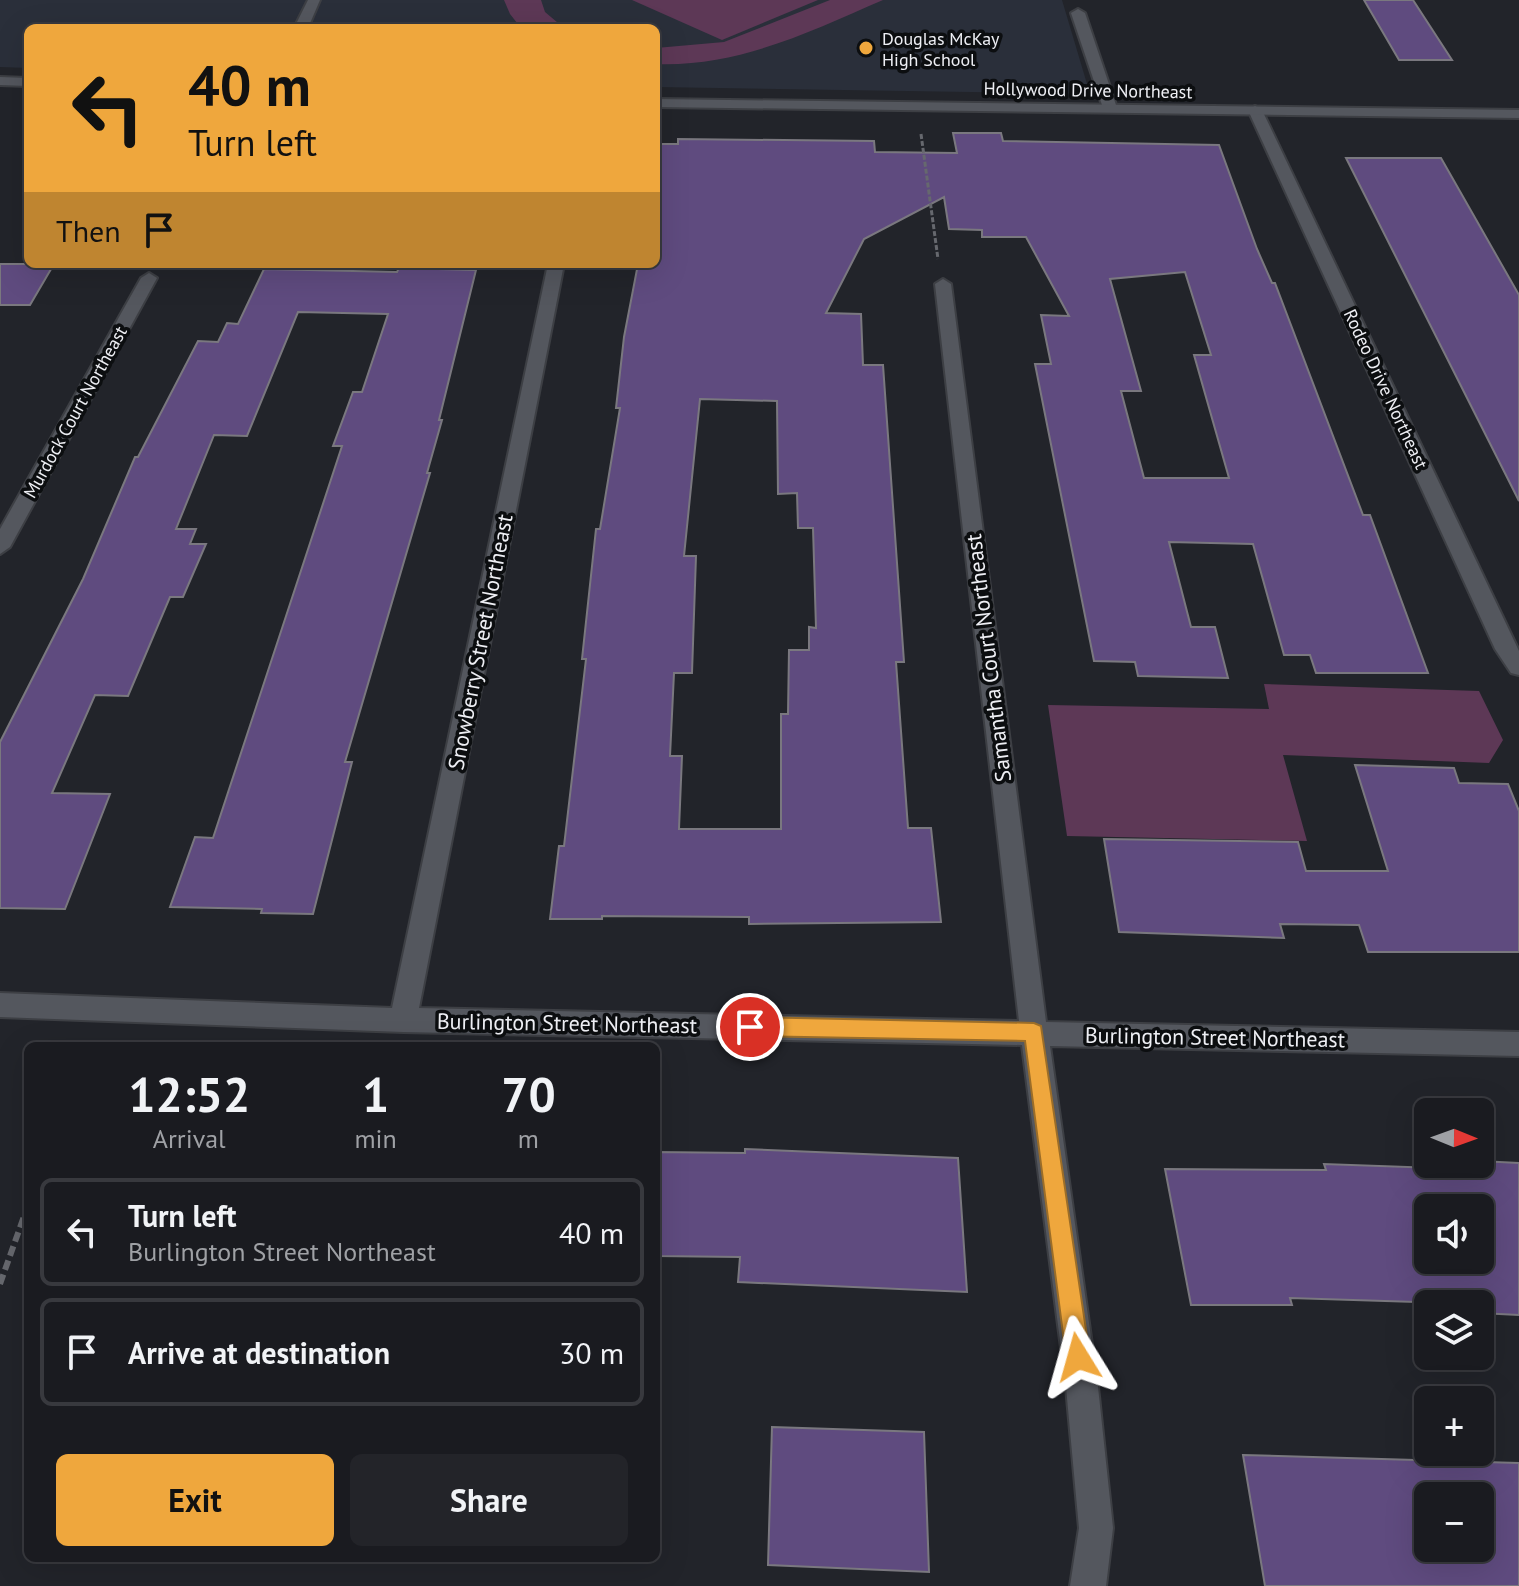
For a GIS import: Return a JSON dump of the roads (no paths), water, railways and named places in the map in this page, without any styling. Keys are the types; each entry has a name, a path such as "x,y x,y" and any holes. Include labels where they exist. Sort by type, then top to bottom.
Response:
{"street":[{"path":"303,24 314,0"},
{"path":"1078,13 1110,108"},
{"path":"0,81 24,82"},
{"name":"Hollywood Drive Northeast","path":"660,103 1519,114"},
{"name":"Rodeo Drive Northeast","path":"1255,110 1506,649 1519,667"},
{"name":"Snowberry Street Northeast","path":"403,1020 555,268"},
{"name":"Murdock Court Northeast","path":"0,547 149,278"},
{"name":"Samantha Court Northeast","path":"943,284 1034,1032 1082,1387 1096,1528 1088,1586"},
{"name":"Burlington Street Northeast","path":"0,1005 403,1020 1519,1044"}],"place":[{"name":"Douglas McKay High School","path":"866,48"}]}
